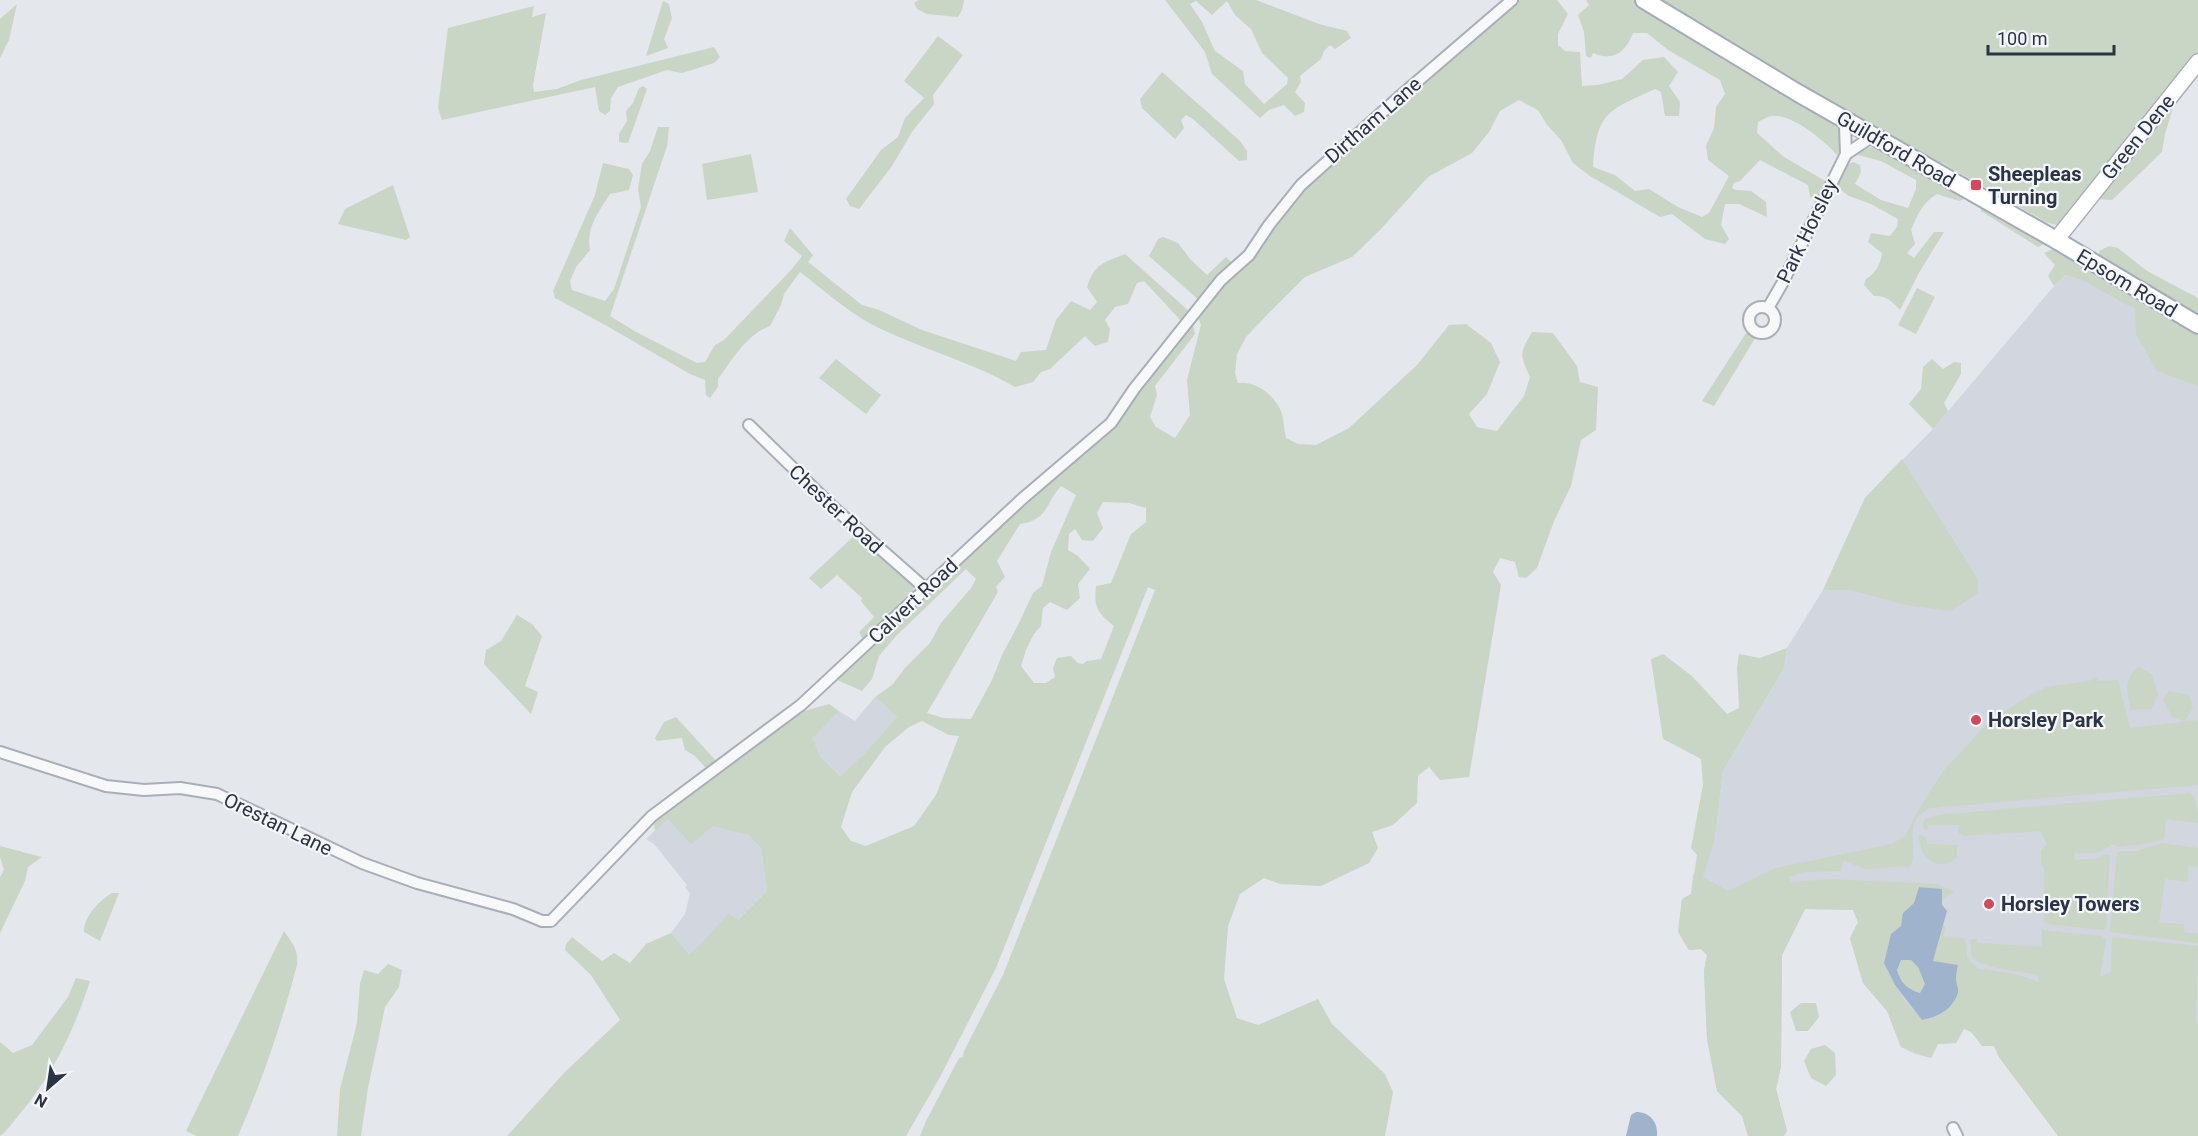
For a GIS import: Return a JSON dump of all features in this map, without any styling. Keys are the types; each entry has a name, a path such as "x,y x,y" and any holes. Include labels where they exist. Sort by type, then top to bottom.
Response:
{"main road":[{"name":"Guildford Road","path":"1644,0 1846,121 2056,240"},
{"name":"Epsom Road","path":"2056,240 2198,325"}],"street":[{"name":"Dirtham Lane","path":"1249,255 1269,225 1301,185 1426,73 1512,0"},
{"name":"Green Dene","path":"2056,240 2198,62"},
{"name":"Park Horsley","path":"1768,308 1846,154 1846,121"},
{"path":"1846,154 1873,136"},
{"name":"Calvert Road","path":"551,921 652,816 801,705 1055,468 1111,423 1134,389 1221,280 1249,255"},
{"name":"Chester Road","path":"749,425 837,511 926,589"},
{"name":"Orestan Lane","path":"0,752 106,786 144,790 180,788 217,794 362,863 417,883 513,909 542,921 551,921"}],"shaded area":[{"name":"Horsley Park","path":"2079,264 2198,333 2198,1088 2083,991 2035,981 1964,1028 1956,1043 1938,1044 1931,1058 1915,1054 1901,1047 1887,1011 1863,983 1850,938 1858,922 1853,910 1805,909 1782,955 1781,1066 1776,1089 1787,1131 1748,1136 1742,1116 1717,1091 1707,1039 1704,971 1707,955 1701,949 1689,950 1678,932 1682,899 1691,894 1693,875 1715,839 1723,771 1784,668 1787,648 1823,590 1865,498 1933,429 2054,286"},
{"path":"875,697 897,717 863,755 840,776 820,756 813,738 839,711 855,721"},
{"path":"668,818 722,827 748,835 761,848 767,891 738,920 689,954 671,933 685,914 690,894 685,887 687,885 654,844 646,839"}],"green space":[{"path":"919,0 964,0 958,17 927,14 917,9 914,3"},
{"path":"1165,0 1256,0 1319,24 1347,31 1351,38 1335,49 1330,45 1324,51 1321,59 1300,76 1301,82 1295,92 1305,103 1304,112 1295,116 1284,105 1269,110 1260,118 1212,74 1205,52","holes":["1196,1 1212,15 1227,1 1235,15 1251,29 1262,53 1288,78 1287,84 1264,104 1245,84 1243,71 1215,51 1202,22 1190,4"]},
{"path":"1519,0 1557,0 1568,14 1558,34 1558,45 1565,51 1580,52 1582,86 1622,79 1643,60 1664,57 1678,72 1669,86 1680,102 1679,116 1665,116 1661,92 1655,89 1615,109 1602,124 1593,167 1615,175 1635,191 1649,189 1678,207 1702,217 1709,213 1729,176 1708,160 1706,146 1714,128 1716,107 1725,94 1720,80 1668,50 1647,33 1633,33 1623,50 1613,56 1600,56 1593,53 1591,58 1586,56 1584,32 1578,15 1589,5 1586,0 1636,0 1838,125 1840,150 1837,155 1816,136 1788,119 1771,116 1758,122 1757,133 1784,157 1827,182 1817,200 1810,197 1808,185 1760,160 1740,181 1734,183 1732,188 1751,191 1766,202 1767,217 1739,204 1725,204 1721,225 1729,239 1725,244 1705,239 1672,214 1660,217 1590,176 1573,163 1561,140 1547,125 1538,110 1519,100 1500,111 1489,132 1472,153 1428,177 1352,257 1305,277 1246,337 1237,354 1235,373 1238,383 1259,387 1275,401 1282,414 1286,438 1298,444 1316,445 1349,428 1417,365 1449,325 1466,324 1491,343 1500,362 1487,394 1469,414 1477,427 1497,431 1524,396 1530,377 1522,354 1532,332 1553,333 1577,366 1580,382 1598,387 1596,430 1581,440 1571,486 1554,521 1537,568 1526,578 1519,577 1515,562 1500,558 1493,572 1501,585 1469,777 1440,780 1429,767 1418,776 1417,803 1393,825 1372,832 1378,848 1369,863 1321,886 1280,884 1264,878 1240,894 1228,926 1224,979 1237,1018 1258,1025 1318,999 1332,1024 1385,1074 1393,1092 1385,1136 920,1136 959,1058 963,1057 1003,975 1155,590 1148,587 996,968 940,1077 906,1136 507,1136 564,1073 620,1020 591,975 565,950 566,944 572,937 602,961 614,953 630,963 646,944 671,933 689,954 728,914 738,920 767,891 761,848 748,835 713,826 691,844 668,819 655,831 654,824 721,768 794,714 829,704 839,711 813,738 820,756 840,776 863,755 897,717 875,697 892,685 930,643 941,623 976,579 966,569 896,636 879,656 872,679 862,691 835,679 986,536 1113,428 1121,419 1139,388 1189,326 1193,325 1195,334 1155,386 1157,395 1150,417 1156,427 1175,438 1190,415 1187,380 1201,325 1198,317 1208,302 1237,268 1252,260 1287,209 1305,189 1443,62","holes":["1061,486 1076,495 1051,552 1042,586 1033,593 971,719 943,718 927,713 998,592 996,587 1005,577 997,561 1020,524 1041,515","1103,502 1129,503 1146,508 1146,522 1131,534 1111,583 1096,586 1096,605 1114,626 1101,659 1087,661 1083,664 1078,663 1071,656 1057,658 1053,668 1055,677 1046,683 1034,683 1021,666 1026,650 1041,626 1043,608 1050,602 1067,610 1080,598 1078,584 1090,569 1078,556 1068,550 1069,534 1075,529 1082,540 1093,541 1103,528 1097,513","922,721 949,735 959,736 936,795 914,826 866,846 851,841 841,827 852,792 885,747 909,727"]},
{"path":"1656,0 2198,0 2198,56 2065,222 2056,225 2046,222 1944,164 1907,148"},
{"path":"663,1 669,4 672,18 664,39 668,48 646,56"},
{"path":"17,4 9,40 0,58 0,19"},
{"path":"534,6 532,17 546,13 533,85 534,92 557,89 581,80 714,47 720,57 714,63 682,73 667,70 618,87 611,98 610,111 605,115 599,111 595,87 442,120 438,108 448,28"},
{"path":"938,36 963,55 933,95 934,104 912,132 892,166 859,209 850,206 846,199 881,150 898,137 905,118 924,98 904,81"},
{"path":"1162,72 1240,141 1247,151 1247,160 1239,161 1186,115 1181,120 1184,128 1175,139 1142,108 1140,99"},
{"path":"643,86 647,89 628,143 619,142 619,134 627,121 626,111 633,103 639,88"},
{"path":"2166,108 2172,111 2162,152 2112,200 2095,199"},
{"path":"658,127 669,127 667,146 610,316 697,363 705,362 715,345 724,340 802,256 784,241 790,228 813,255 808,262 862,305 879,310 922,330 1016,361 1021,352 1046,350 1056,320 1071,301 1090,310 1097,302 1087,287 1093,273 1105,262 1125,254 1190,312 1183,323 1144,281 1137,283 1128,304 1115,307 1105,320 1110,329 1108,342 1095,346 1085,336 1050,369 1041,372 1033,382 1015,387 871,324 800,272 784,294 770,326 754,335 741,348 718,379 718,387 710,398 706,395 705,380 690,374 555,298 553,291 595,195 603,163 629,169 633,175 629,190 610,194 597,214 591,227 590,250 576,267 570,281 572,290 605,301 614,289 641,207 638,189 642,164 650,151"},
{"path":"1876,145 1966,198 1959,201 1937,194 1924,205 1918,214 1911,230 1915,244 1907,253 1914,258 1934,232 1944,232 1900,310 1889,299 1874,296 1864,285 1866,279 1877,268 1882,253 1868,242 1871,233 1890,236 1897,227 1898,219 1871,204 1849,196 1838,188 1841,172 1853,162 1860,165 1861,172 1855,184 1881,200 1908,208 1916,189 1916,180 1881,161 1858,155 1858,152"},
{"path":"751,154 758,192 707,200 702,164"},
{"path":"393,185 410,237 406,240 338,224 345,209"},
{"path":"1980,206 2043,241 2044,244 2038,247 1981,211"},
{"path":"1163,237 1178,243 1190,259 1207,275 1226,257 1233,263 1200,301 1149,256 1158,239"},
{"path":"2109,246 2118,248 2147,271 2198,298 2198,321 2100,259 2099,251"},
{"path":"2053,249 2198,333 2198,386 2157,371 2136,334 2135,308 2075,277 2066,275 2054,286 2048,276 2055,265 2044,253"},
{"path":"1917,288 1935,297 1916,334 1898,325"},
{"path":"1748,330 1757,335 1714,406 1702,401"},
{"path":"836,359 881,395 866,414 819,378"},
{"path":"1932,359 1943,369 1954,362 1961,363 1961,374 1944,403 1948,411 1933,429 1909,404 1921,389 1923,367"},
{"path":"1902,459 1978,579 1978,594 1950,611 1905,605 1851,590 1823,590 1865,498"},
{"path":"855,535 913,585 914,595 869,638 862,638 859,632 874,617 861,601 862,598 837,575 821,589 809,578"},
{"path":"517,615 532,624 542,636 525,686 538,692 531,714 484,664 486,650 501,641"},
{"path":"1787,648 1784,668 1723,771 1715,839 1703,877 1728,891 1776,868 1892,844 1905,836 1923,802 1944,770 1986,725 2021,700 2047,687 2089,681 2096,677 2098,681 2118,680 2130,728 2198,720 2198,785 1930,808 1921,814 1913,827 1911,866 1864,869 1844,860 1841,871 1804,872 1788,877 1791,882 1829,879 1937,884 1955,893 1949,894 1943,900 1942,889 1919,887 1914,903 1904,913 1901,926 1891,934 1884,963 1905,1001 1922,1020 1942,1014 1958,988 1956,982 1933,961 1943,926 1946,926 1943,937 1965,938 1967,957 1977,968 2015,974 2039,982 2038,975 1993,967 1978,961 1972,957 1970,939 1977,939 1977,943 2036,946 2042,945 2042,930 2101,936 2106,940 2100,977 2111,972 2112,937 2198,946 2196,1018 2198,1026 2198,1136 2058,1136 1998,1056 1994,1046 1982,1046 1971,1032 1964,1029 1956,1043 1938,1044 1931,1058 1901,1047 1887,1011 1863,983 1850,938 1858,922 1853,910 1805,909 1782,955 1781,1066 1776,1089 1787,1131 1784,1136 1748,1136 1742,1116 1717,1091 1707,1039 1704,971 1707,955 1701,949 1689,950 1678,932 1682,899 1691,894 1697,855 1691,848 1703,785 1701,759 1663,739 1651,659 1663,654 1692,676 1727,714 1739,708 1737,668 1739,654 1760,658"},
{"path":"2138,667 2152,674 2158,695 2151,709 2131,710 2127,687 2130,677"},
{"path":"2169,691 2189,695 2193,708 2185,721 2172,717 2163,700"},
{"path":"676,717 717,762 708,770 695,756 685,750 682,738 657,741 655,738 664,722"},
{"path":"2190,793 2196,802 2198,823 2166,819 2164,839 2117,847 2110,844 2097,853 2075,853 2075,860 2095,859 2106,854 2110,856 2106,927 2103,930 2044,922 2044,867 2041,865 2041,851 2047,844 2040,831 1963,836 1958,832 1959,825 1928,825 1927,831 1923,828 1925,819 1938,815"},
{"path":"1919,834 1927,838 1927,844 1957,845 1957,857 1942,864 1930,861 1922,849"},
{"path":"2161,843 2198,848 2198,867 2188,866 2187,882 2165,879 2159,923 2184,924 2184,932 2198,934 2198,943 2110,932 2117,852 2137,851"},
{"path":"0,846 42,857 28,867 25,881 0,933 0,877 4,870 0,857"},
{"path":"112,893 119,893 100,941 84,932 84,926 93,910"},
{"path":"284,931 296,951 297,965 271,1052 238,1136 197,1136 186,1131"},
{"path":"1901,960 1911,960 1918,967 1925,984 1919,993 1908,987 1901,978 1897,970"},
{"path":"388,964 402,970 399,987 385,1007 368,1088 361,1136 337,1136 340,1089 357,1023 360,984 364,970 378,974"},
{"path":"76,978 90,981 77,1018 61,1052 30,1101 0,1136 0,1042 13,1053 32,1045 68,997"},
{"path":"1801,1003 1816,1003 1819,1017 1808,1031 1796,1031 1790,1012"},
{"path":"1825,1045 1835,1053 1836,1075 1826,1086 1811,1078 1804,1061 1811,1049"}],"water":[{"path":"1919,887 1942,889 1942,905 1947,911 1933,961 1958,965 1956,979 1958,993 1952,1004 1939,1015 1922,1020 1895,985 1884,963 1891,934 1901,926 1903,913 1914,903","holes":["1901,960 1911,960 1918,967 1925,984 1920,993 1905,985 1897,970"]},
{"path":"1641,1112 1652,1119 1656,1126 1657,1136 1626,1136 1631,1115"}],"place":[{"name":"Sheepleas Turning","path":"1976,185"},
{"name":"Horsley Park","path":"1976,720"},
{"name":"Horsley Towers","path":"1989,904"}]}
